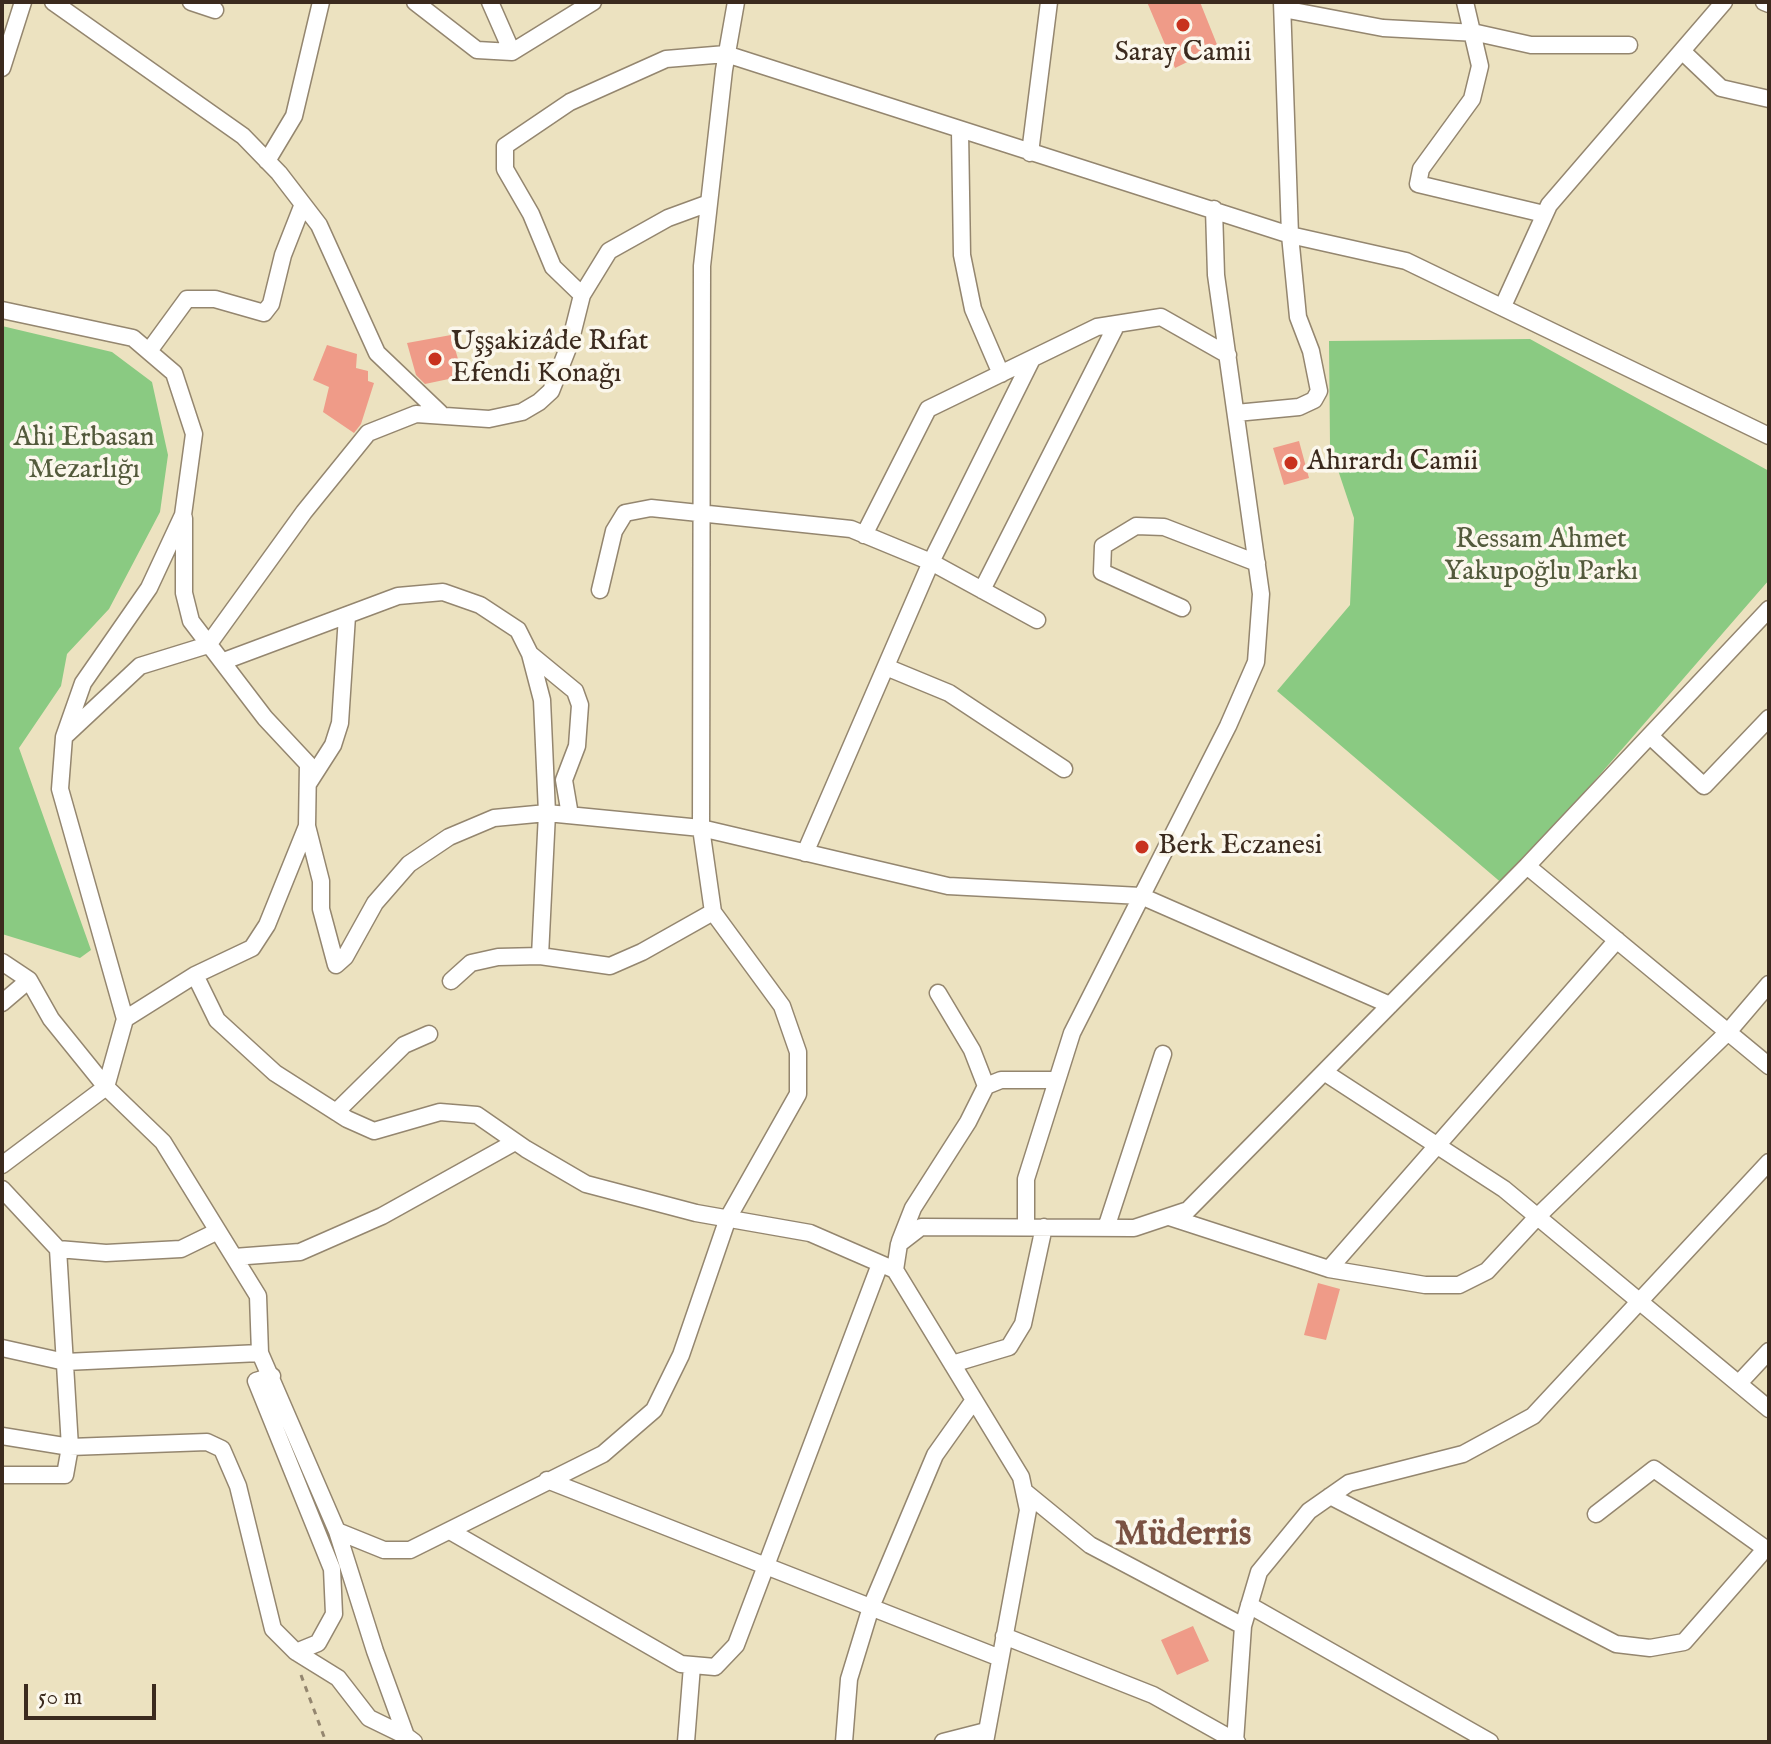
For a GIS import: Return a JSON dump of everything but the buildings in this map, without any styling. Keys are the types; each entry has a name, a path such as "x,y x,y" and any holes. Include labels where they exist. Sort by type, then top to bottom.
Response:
{"street":[{"path":"2,68 23,2"},
{"path":"53,2 243,136 267,161 319,225 377,353 440,413"},
{"path":"191,2 215,10"},
{"path":"267,161 294,116 321,2"},
{"path":"415,2 477,50 512,52 593,2"},
{"path":"490,2 512,52"},
{"path":"337,1531 384,1550 410,1550 603,1454 654,1410 681,1355 728,1218 798,1094 798,1052 782,1006 713,912 701,828 702,266 726,54 736,2"},
{"path":"1030,153 1049,2"},
{"path":"1465,2 1469,33 1480,66 1472,99 1421,169 1418,184 1544,214"},
{"path":"1503,306 1549,205 1724,2"},
{"path":"1236,413 1299,407 1314,400 1319,391 1311,351 1298,317 1290,235 1283,6 1383,28 1469,33 1531,45 1629,45"},
{"path":"1682,51 1721,88 1769,99"},
{"path":"582,295 553,267 531,214 505,169 505,146 570,102 666,59 726,54 1290,235 1406,261 1769,436"},
{"path":"960,131 962,255 973,309 1001,374"},
{"path":"64,737 140,666 208,645 304,512 368,433 416,414 440,413 489,419 522,412 539,402 551,391 570,343 582,295 609,251 668,218 709,203"},
{"path":"149,351 187,299 215,299 264,313 271,304 283,255 303,204"},
{"path":"1026,1227 1026,1179 1072,1033 1228,726 1256,662 1261,594 1216,275 1214,209"},
{"path":"2,310 133,338 174,373 194,434 184,512 184,593 191,621 265,718 308,764 307,826 321,881 321,909 336,965 345,957 375,903 409,864 449,837 494,818 547,813 701,828 948,886 1141,896 1390,1005"},
{"path":"864,535 928,409 1097,327 1161,317 1228,355"},
{"path":"982,590 1117,324"},
{"path":"805,853 931,562 1032,359"},
{"path":"600,590 614,531 625,513 651,508 851,529 931,562 1037,620"},
{"path":"2,1165 106,1087 125,1019 60,789 64,737 83,683 149,588 184,512"},
{"path":"1182,608 1102,572 1103,546 1136,526 1164,527 1257,563"},
{"path":"224,661 398,596 443,592 480,605 518,630 530,654 542,700 547,813 540,956"},
{"path":"899,1244 921,1227 1134,1228 1188,1210 1527,866 1769,609"},
{"path":"308,785 333,745 340,723 347,616"},
{"path":"530,654 575,691 580,705 577,746 564,780 570,815"},
{"path":"886,667 949,693 1064,769"},
{"path":"1650,736 1704,786 1769,718"},
{"path":"125,1019 195,975 252,948 267,925 307,826"},
{"path":"1527,866 1769,1066"},
{"path":"451,981 471,963 498,957 540,956 610,966 713,912"},
{"path":"1329,1269 1439,1147 1617,940"},
{"path":"2,962 29,980 51,1019 106,1087 163,1142 258,1296 260,1353 337,1531 410,1739"},
{"path":"195,975 217,1020 275,1073 336,1112 374,1131 440,1112 477,1115 515,1142 586,1184 728,1218 810,1233 887,1267 952,1364 1021,1477 1028,1510 985,1736 943,1742"},
{"path":"2,1003 29,980"},
{"path":"1169,1217 1329,1269 1425,1285 1459,1285 1487,1271 1538,1216 1728,1032 1769,984"},
{"path":"938,993 972,1050 986,1086"},
{"path":"336,1112 404,1045 429,1034"},
{"path":"1106,1228 1163,1054"},
{"path":"1324,1072 1504,1189 1769,1409"},
{"path":"450,1531 681,1664 715,1667 736,1645 913,1208 968,1122 986,1086 1001,1080 1057,1080"},
{"path":"234,1257 300,1252 382,1216 515,1142"},
{"path":"1004,1636 1153,1695 1236,1742 1243,1626 1259,1572 1309,1511 1349,1483 1463,1454 1533,1416 1769,1162"},
{"path":"2,1189 58,1249 70,1447 65,1475 2,1475"},
{"path":"952,1364 1009,1347 1023,1324 1044,1227"},
{"path":"58,1249 106,1253 181,1249 218,1231"},
{"path":"2,1348 65,1362 260,1353"},
{"path":"1740,1382 1769,1351"},
{"path":"272,1376 256,1381 332,1569 334,1614 318,1643 296,1652"},
{"path":"844,1742 849,1679 871,1607 935,1455 974,1400"},
{"path":"2,1436 70,1447 207,1442 222,1449 238,1486 273,1629 296,1652 338,1678 369,1718 410,1739"},
{"path":"1330,1496 1616,1644 1650,1648 1684,1642 1766,1554 1654,1469 1596,1514"},
{"path":"547,1480 1000,1658"},
{"path":"1024,1491 1090,1545 1243,1626"},
{"path":"1249,1605 1490,1742"},
{"path":"686,1742 692,1666"}],"path":[{"path":"296,1652 305,1691 326,1742"}],"green space":[{"name":"Ahi Erbasan Mezarlığı","path":"2,326 112,352 152,382 168,455 160,512 109,609 67,654 61,686 19,748 91,950 80,958 2,934"},
{"name":"Ressam Ahmet Yakupoğlu Parkı","path":"1530,339 1769,471 1769,580 1504,885 1277,691 1350,605 1354,518 1330,446 1329,341"}],"place":[{"name":"Saray Camii","path":"1183,25"},
{"name":"Uşşakizâde Rıfat Efendi Konağı","path":"435,359"},
{"name":"Ahırardı Camii","path":"1291,463"},
{"name":"Berk Eczanesi","path":"1142,847"}],"district":[{"name":"Müderris","path":"1183,1537"}]}
